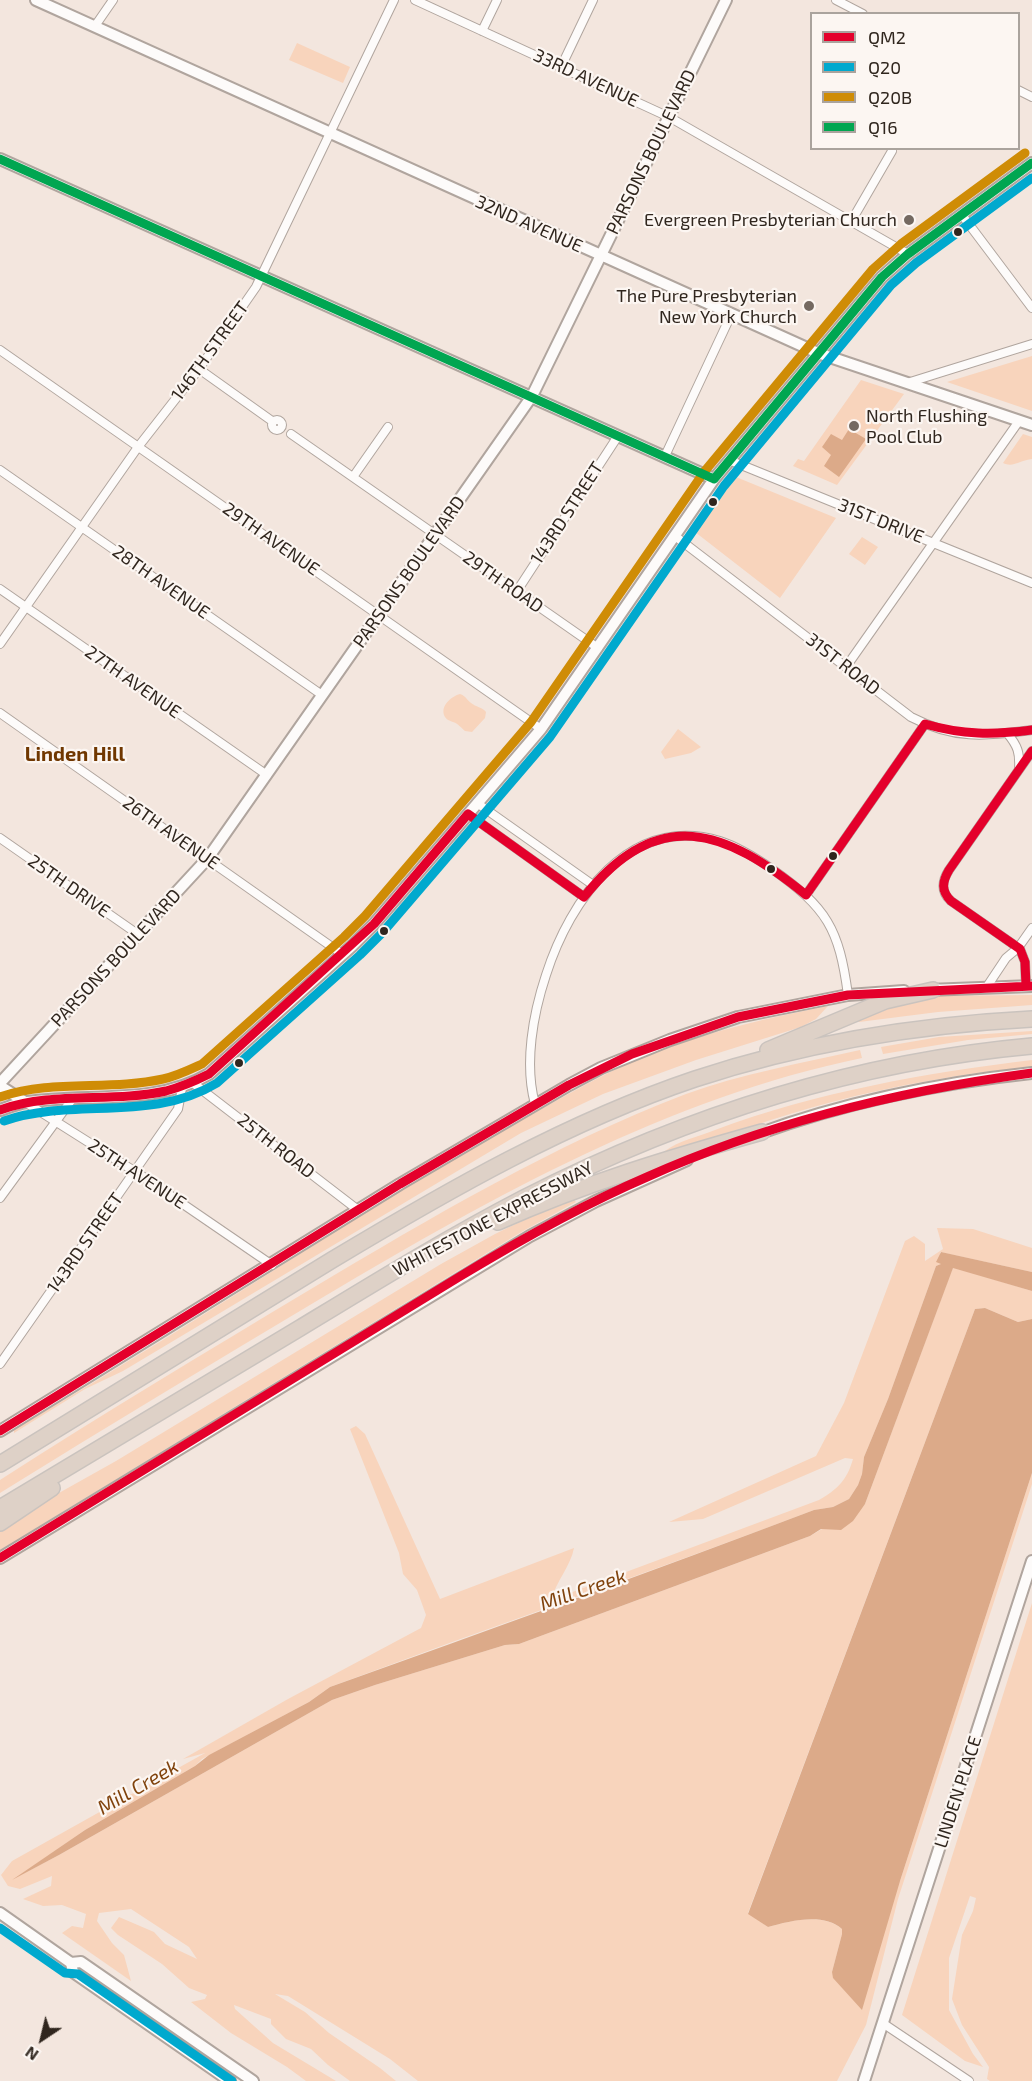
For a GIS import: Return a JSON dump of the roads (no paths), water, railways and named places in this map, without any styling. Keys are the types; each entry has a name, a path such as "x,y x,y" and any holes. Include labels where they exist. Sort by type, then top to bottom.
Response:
{"highway":[{"path":"0,1464 189,1346 383,1230 469,1182 584,1124 822,1028 879,1002 933,990"},
{"path":"682,1084 762,1059 843,1040 941,1025 1032,1019"},
{"name":"WHITESTONE EXPRESSWAY","path":"0,1508 406,1264 565,1178 633,1147 717,1115 803,1087 869,1071 1032,1046"},
{"path":"406,1264 532,1207 574,1191 673,1157 762,1132"},
{"path":"0,1452 189,1346"},
{"path":"0,1523 212,1381"}],"street":[{"name":"32ND AVENUE","path":"36,0 818,353 1032,425"},
{"path":"94,26 112,0"},
{"name":"146TH STREET","path":"0,644 138,447 199,369 256,287 394,0"},
{"name":"33RD AVENUE","path":"415,0 669,117 908,254"},
{"path":"482,31 497,0"},
{"path":"561,67 593,0"},
{"name":"PARSONS BOULEVARD","path":"0,1084 208,858 532,396 726,0"},
{"path":"836,0 859,12"},
{"path":"852,220 892,151"},
{"path":"0,159 714,479"},
{"path":"0,1110 25,1102 153,1093 182,1088 193,1083 209,1074 342,954 374,924 542,729 714,479 882,277 908,254 1032,163"},
{"path":"962,215 1032,308"},
{"path":"665,456 731,315"},
{"path":"905,383 1032,344"},
{"name":"29TH AVENUE","path":"0,350 542,729"},
{"path":"199,369 272,421"},
{"path":"846,667 1019,420"},
{"path":"353,477 388,427"},
{"name":"29TH ROAD","path":"291,434 598,648"},
{"name":"143RD STREET","path":"517,591 618,436"},
{"name":"31ST DRIVE","path":"729,460 1032,583"},
{"name":"28TH AVENUE","path":"0,470 322,695"},
{"name":"31ST ROAD","path":"675,536 910,717 945,731 970,735 1032,730"},
{"name":"27TH AVENUE","path":"0,589 267,775"},
{"name":"26TH AVENUE","path":"0,713 342,954"},
{"path":"806,895 925,724"},
{"path":"1007,733 1018,746 1019,770"},
{"path":"0,1431 358,1210 535,1104 601,1068 696,1030 748,1015 848,995 1029,986 1024,960 1018,948 951,901 943,889 949,870 1032,751"},
{"path":"477,803 593,885"},
{"path":"468,814 584,897"},
{"path":"535,1104 531,1063 534,1027 539,999 556,948 593,885 616,862 641,846 668,838 693,836 720,841 740,849 788,880 806,895 826,917 836,935 848,995"},
{"name":"25TH DRIVE","path":"0,838 139,935"},
{"path":"986,988 1008,956 1018,948 1032,928"},
{"path":"0,1558 536,1232 589,1204 706,1152 833,1110 899,1094 1032,1073"},
{"name":"25TH ROAD","path":"193,1083 358,1210"},
{"name":"25TH AVENUE","path":"0,1084 272,1265"},
{"name":"143RD STREET","path":"0,1364 178,1109 182,1088"},
{"path":"0,1198 73,1098"},
{"name":"LINDEN PLACE","path":"864,2081 1032,1561"},
{"path":"0,1913 71,1963 81,1962 253,2081"},
{"path":"71,1963 73,1972 230,2081"},
{"path":"884,2024 969,2081"}],"place":[{"name":"Evergreen Presbyterian Church","path":"909,220"},
{"name":"The Pure Presbyterian New York Church","path":"809,306"},
{"name":"North Flushing Pool Club","path":"854,426"}],"district":[{"name":"Linden Hill","path":"75,754"}],"water label":[{"name":"Mill Creek","path":"583,1590"},
{"name":"Mill Creek","path":"138,1787"}]}
